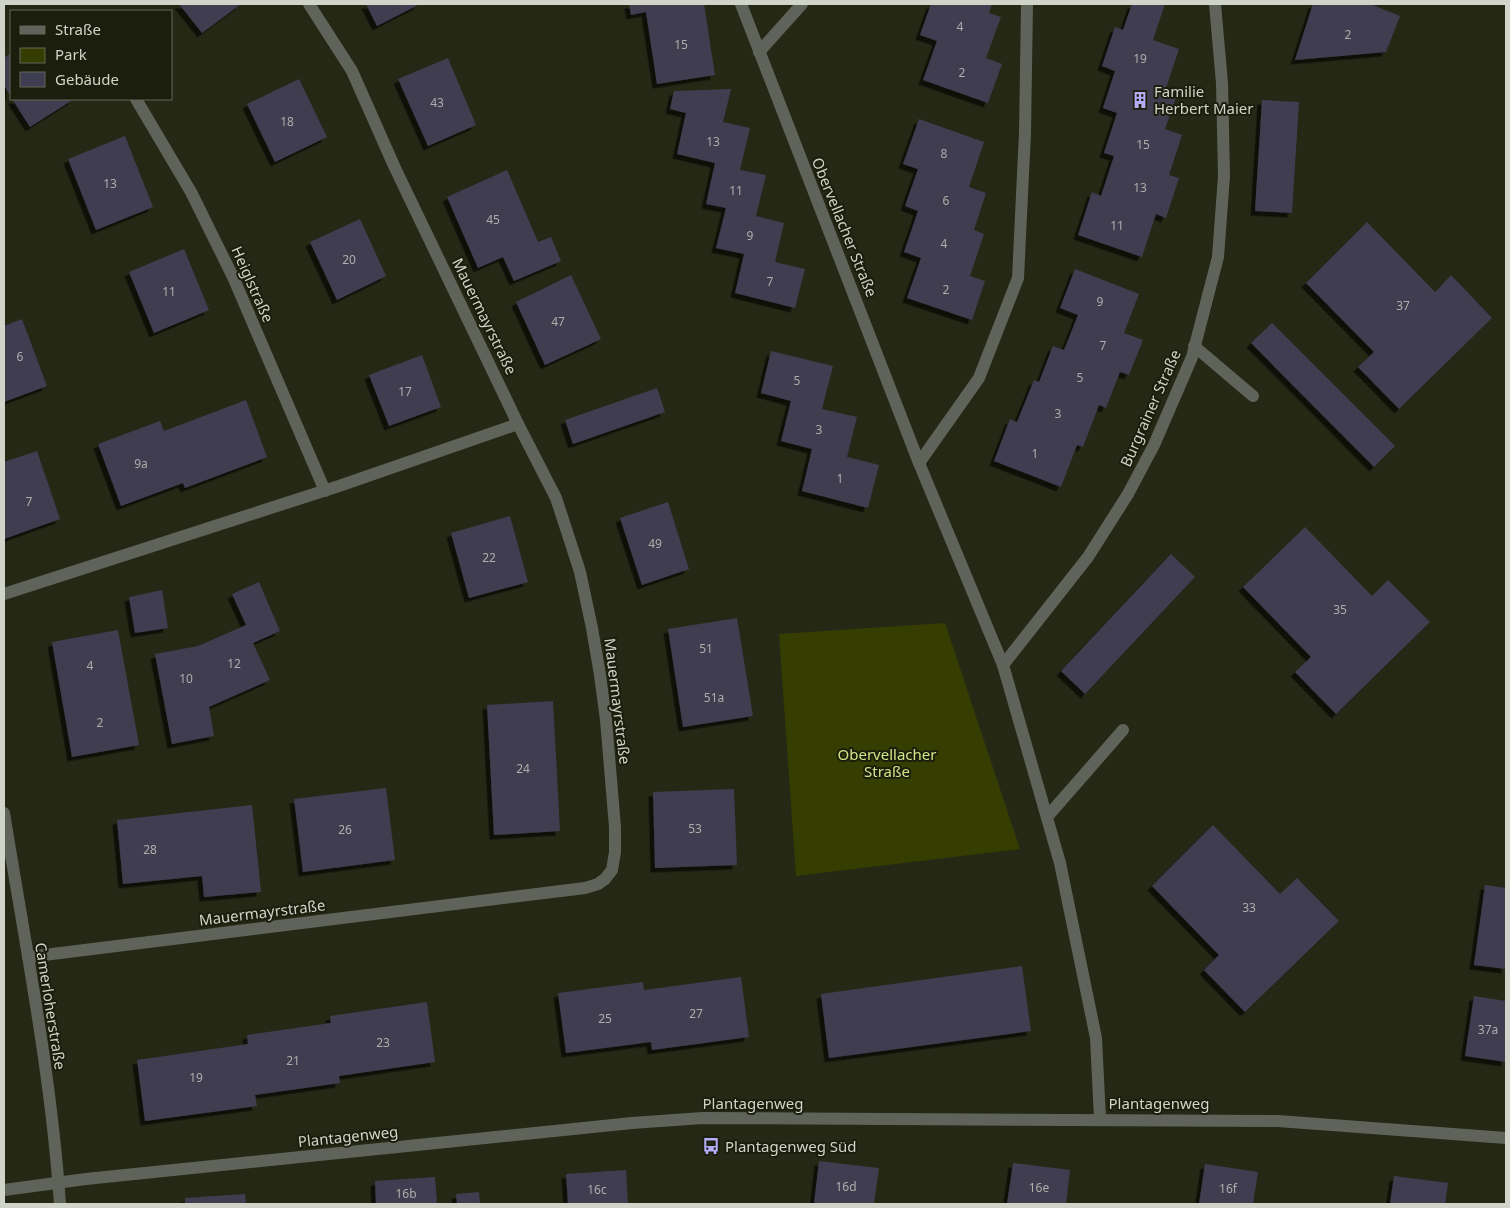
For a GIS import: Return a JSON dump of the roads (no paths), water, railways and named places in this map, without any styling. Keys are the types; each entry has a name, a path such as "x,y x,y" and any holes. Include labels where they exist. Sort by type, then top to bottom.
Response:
{"street":[{"name":"Mauermayrstraße","path":"28,957 585,888 598,884 612,870 614,827 606,720 592,628 580,572 556,498 518,424 352,72 309,4"},
{"name":"Obervellacher Straße","path":"741,4 919,463 1003,665 1060,864 1096,1038 1100,1119"},
{"path":"759,52 802,4"},
{"path":"919,463 979,378 1018,278 1025,133 1027,4"},
{"name":"Burgrainer Straße","path":"1003,665 1088,557 1128,494 1154,445 1192,357 1218,257 1224,176 1222,83 1215,4"},
{"name":"Heiglstraße","path":"137,100 191,192 233,277 325,490"},
{"path":"1194,346 1253,396"},
{"path":"4,594 325,490 518,424"},
{"path":"1047,816 1123,730"},
{"name":"Camerloherstraße","path":"4,813 28,957 56,1147 60,1204"},
{"name":"Plantagenweg","path":"4,1190 632,1123 703,1118 1278,1121 1506,1138"}],"place":[{"name":"Familie Herbert Maier","path":"1140,100"},
{"name":"Plantagenweg Süd","path":"711,1146"}]}
